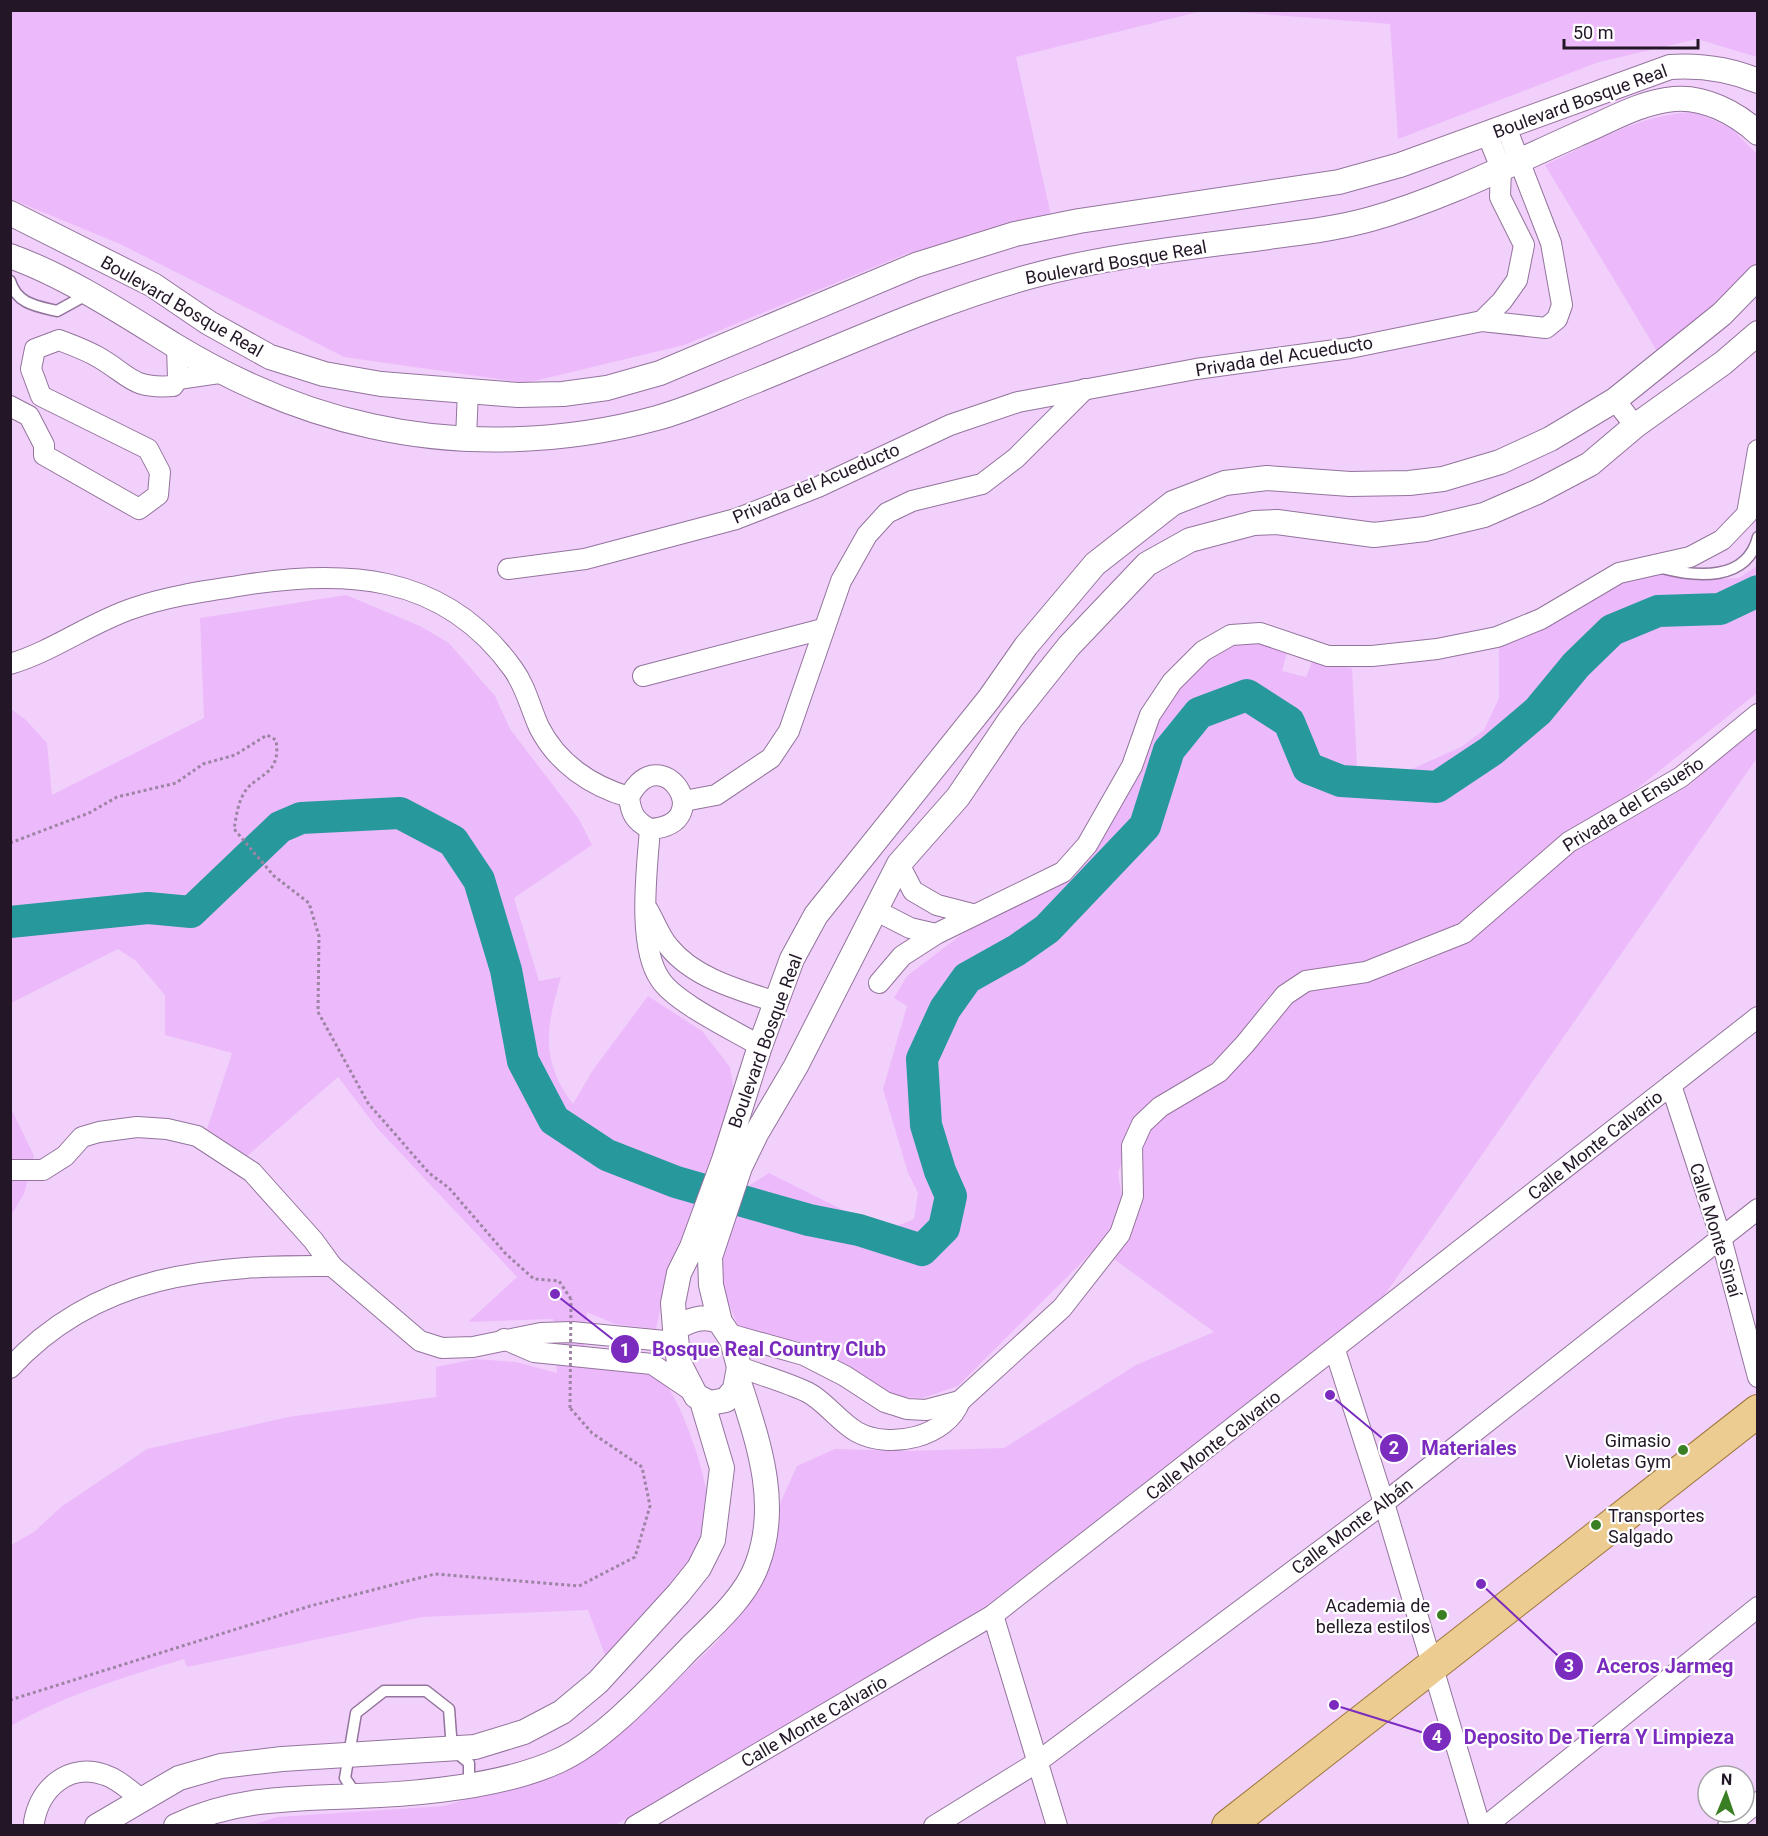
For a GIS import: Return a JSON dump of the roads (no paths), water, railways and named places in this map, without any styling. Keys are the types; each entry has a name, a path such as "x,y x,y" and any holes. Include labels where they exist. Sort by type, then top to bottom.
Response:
{"main road":[{"path":"1228,1826 1758,1410"}],"street":[{"name":"Boulevard Bosque Real","path":"10,213 153,285 209,323 270,357 324,374 381,384 518,395 563,394 625,384 711,352 916,265 1015,234 1090,219 1339,182 1400,165 1670,67 1695,65 1735,71 1758,81"},
{"name":"Boulevard Bosque Real","path":"10,256 132,317 177,346 226,372 312,411 375,427 466,438 552,438 659,417 983,290 1037,275 1162,251 1350,225 1396,212 1640,106 1676,98 1709,103 1746,122 1758,133"},
{"name":"Privada del Acueducto","path":"508,568 585,559 735,519 818,487 950,425 1018,402 1196,369 1350,348 1482,321 1546,328 1557,319 1562,305 1551,243 1510,164 1496,130"},
{"name":"Privada del Acueducto","path":"1510,164 1500,197 1524,245"},
{"path":"1482,321 1502,301 1517,280 1524,245 1551,243"},
{"name":"Boulevard Bosque Real","path":"675,1336 673,1303 679,1273 701,1252 732,1164 760,1046 792,959 816,915 989,699 1026,646 1095,564 1173,503 1225,483 1253,478 1379,484 1443,479 1500,462 1550,439 1615,400 1722,314 1758,277"},
{"name":"Boulevard Bosque Real","path":"732,1164 796,1066 899,864 958,797 1010,720 1112,599 1147,564 1190,540 1254,523 1277,522 1374,535 1425,529 1484,515 1537,492 1590,464 1635,426 1723,363 1758,333"},
{"path":"10,406 29,416 44,445 44,455 139,509 158,495 160,472 148,449 41,396 31,369 35,348 60,340 98,356 132,381 151,388 173,386 178,379 177,346"},
{"path":"178,379 226,372"},
{"path":"684,801 716,795 771,758 789,731 808,682 823,629 846,572 867,535 887,513 912,501 982,484 1016,458 1085,389"},
{"path":"466,438 468,391"},
{"path":"1615,400 1635,426"},
{"path":"879,983 902,956 936,934 972,914 1063,872 1087,845 1132,766 1150,715 1172,682 1203,651 1231,635 1260,633 1328,656 1372,656 1437,649 1497,637 1540,618 1618,573 1650,564 1690,557 1722,540 1752,518 1758,450"},
{"path":"10,664 32,658 132,608 184,595 286,578 345,577 398,585 453,610 494,642 523,683 540,728 566,764 604,790 629,797"},
{"path":"643,676 823,629"},
{"path":"989,699 1010,720"},
{"name":"Privada del Ensueño","path":"738,1373 810,1393 835,1417 859,1433 897,1440 918,1436 938,1427 956,1412 960,1401 1062,1308 1120,1234 1132,1196 1132,1146 1142,1124 1160,1107 1219,1072 1285,995 1306,981 1366,972 1464,933 1569,842 1681,777 1758,714"},
{"path":"650,776 666,776 679,786 684,801 680,817 667,828 650,829 638,822 630,811 629,797 636,783 650,776"},
{"path":"650,829 644,902 649,948 659,979 693,1006 760,1046"},
{"path":"899,864 913,891 937,904 972,914"},
{"path":"644,902 669,947 726,986 776,1002"},
{"path":"875,910 910,928 936,934"},
{"path":"693,1006 709,976"},
{"name":"Calle Monte Calvario","path":"635,1826 993,1615 1335,1350 1758,1017"},
{"name":"Calle Monte Sinaí","path":"1671,1085 1721,1238 1758,1377"},
{"path":"10,1170 43,1170 65,1156 82,1137 99,1132 137,1127 166,1129 197,1136 252,1172 313,1240 332,1266 420,1341 442,1348 473,1347 541,1333 675,1336 693,1319 708,1318 724,1328 823,1364 885,1402 906,1408 942,1407 960,1401"},
{"name":"Calle Monte Albán","path":"934,1826 1036,1762 1384,1503 1758,1209"},
{"name":"Boulevard Bosque Real","path":"701,1252 724,1328"},
{"path":"10,1368 32,1345 65,1320 104,1298 139,1285 170,1277 226,1270 276,1266 332,1266"},
{"path":"176,1826 232,1806 279,1797 415,1793 518,1775 560,1761 604,1731 669,1670 736,1599 757,1565 765,1528 768,1492 762,1454 724,1328"},
{"path":"97,1826 140,1798 179,1778 221,1766 282,1759 475,1748 524,1732 561,1712 598,1682 699,1568 713,1540 722,1468 697,1396 679,1363 675,1336"},
{"path":"504,1339 534,1352 652,1364 668,1372 697,1396 719,1403 726,1400 735,1389 738,1373"},
{"path":"1335,1350 1384,1503 1480,1826"},
{"path":"810,1393 819,1388 825,1377 823,1364"},
{"path":"1485,1826 1758,1607"},
{"path":"993,1615 1057,1826"},
{"path":"32,1824 37,1806 44,1793 56,1780 72,1773 85,1771 105,1774 140,1798"},
{"path":"1728,1826 1758,1802"}],"lane":[{"path":"10,281 19,298 33,306 57,311 88,294"},
{"path":"1650,564 1681,573 1707,576 1740,567 1756,544 1758,537"},
{"path":"357,1796 345,1778 356,1713 384,1691 426,1691 449,1709 452,1749 469,1764 469,1784"}],"waterway":[{"path":"10,922 148,908 191,912 280,827 301,818 400,813 453,841 479,880 506,970 523,1061 554,1120 607,1155 676,1182 809,1220 859,1230 922,1250 944,1228 951,1196 940,1171 926,1125 922,1059 945,1009 967,978 1017,950 1047,929 1145,826 1169,750 1199,713 1247,695 1289,722 1308,768 1341,781 1437,787 1491,751 1538,711 1576,665 1612,630 1658,611 1720,609 1758,591"}],"place":[{"name":"Bosque Real Country Club","path":"555,1294"},
{"name":"Materiales","path":"1330,1395"},
{"name":"Gimasio Violetas Gym","path":"1683,1450"},
{"name":"Transportes Salgado","path":"1596,1525"},
{"name":"Aceros Jarmeg","path":"1481,1584"},
{"name":"Academia de belleza estilos","path":"1442,1615"},
{"name":"Deposito De Tierra Y Limpieza","path":"1334,1705"}]}
